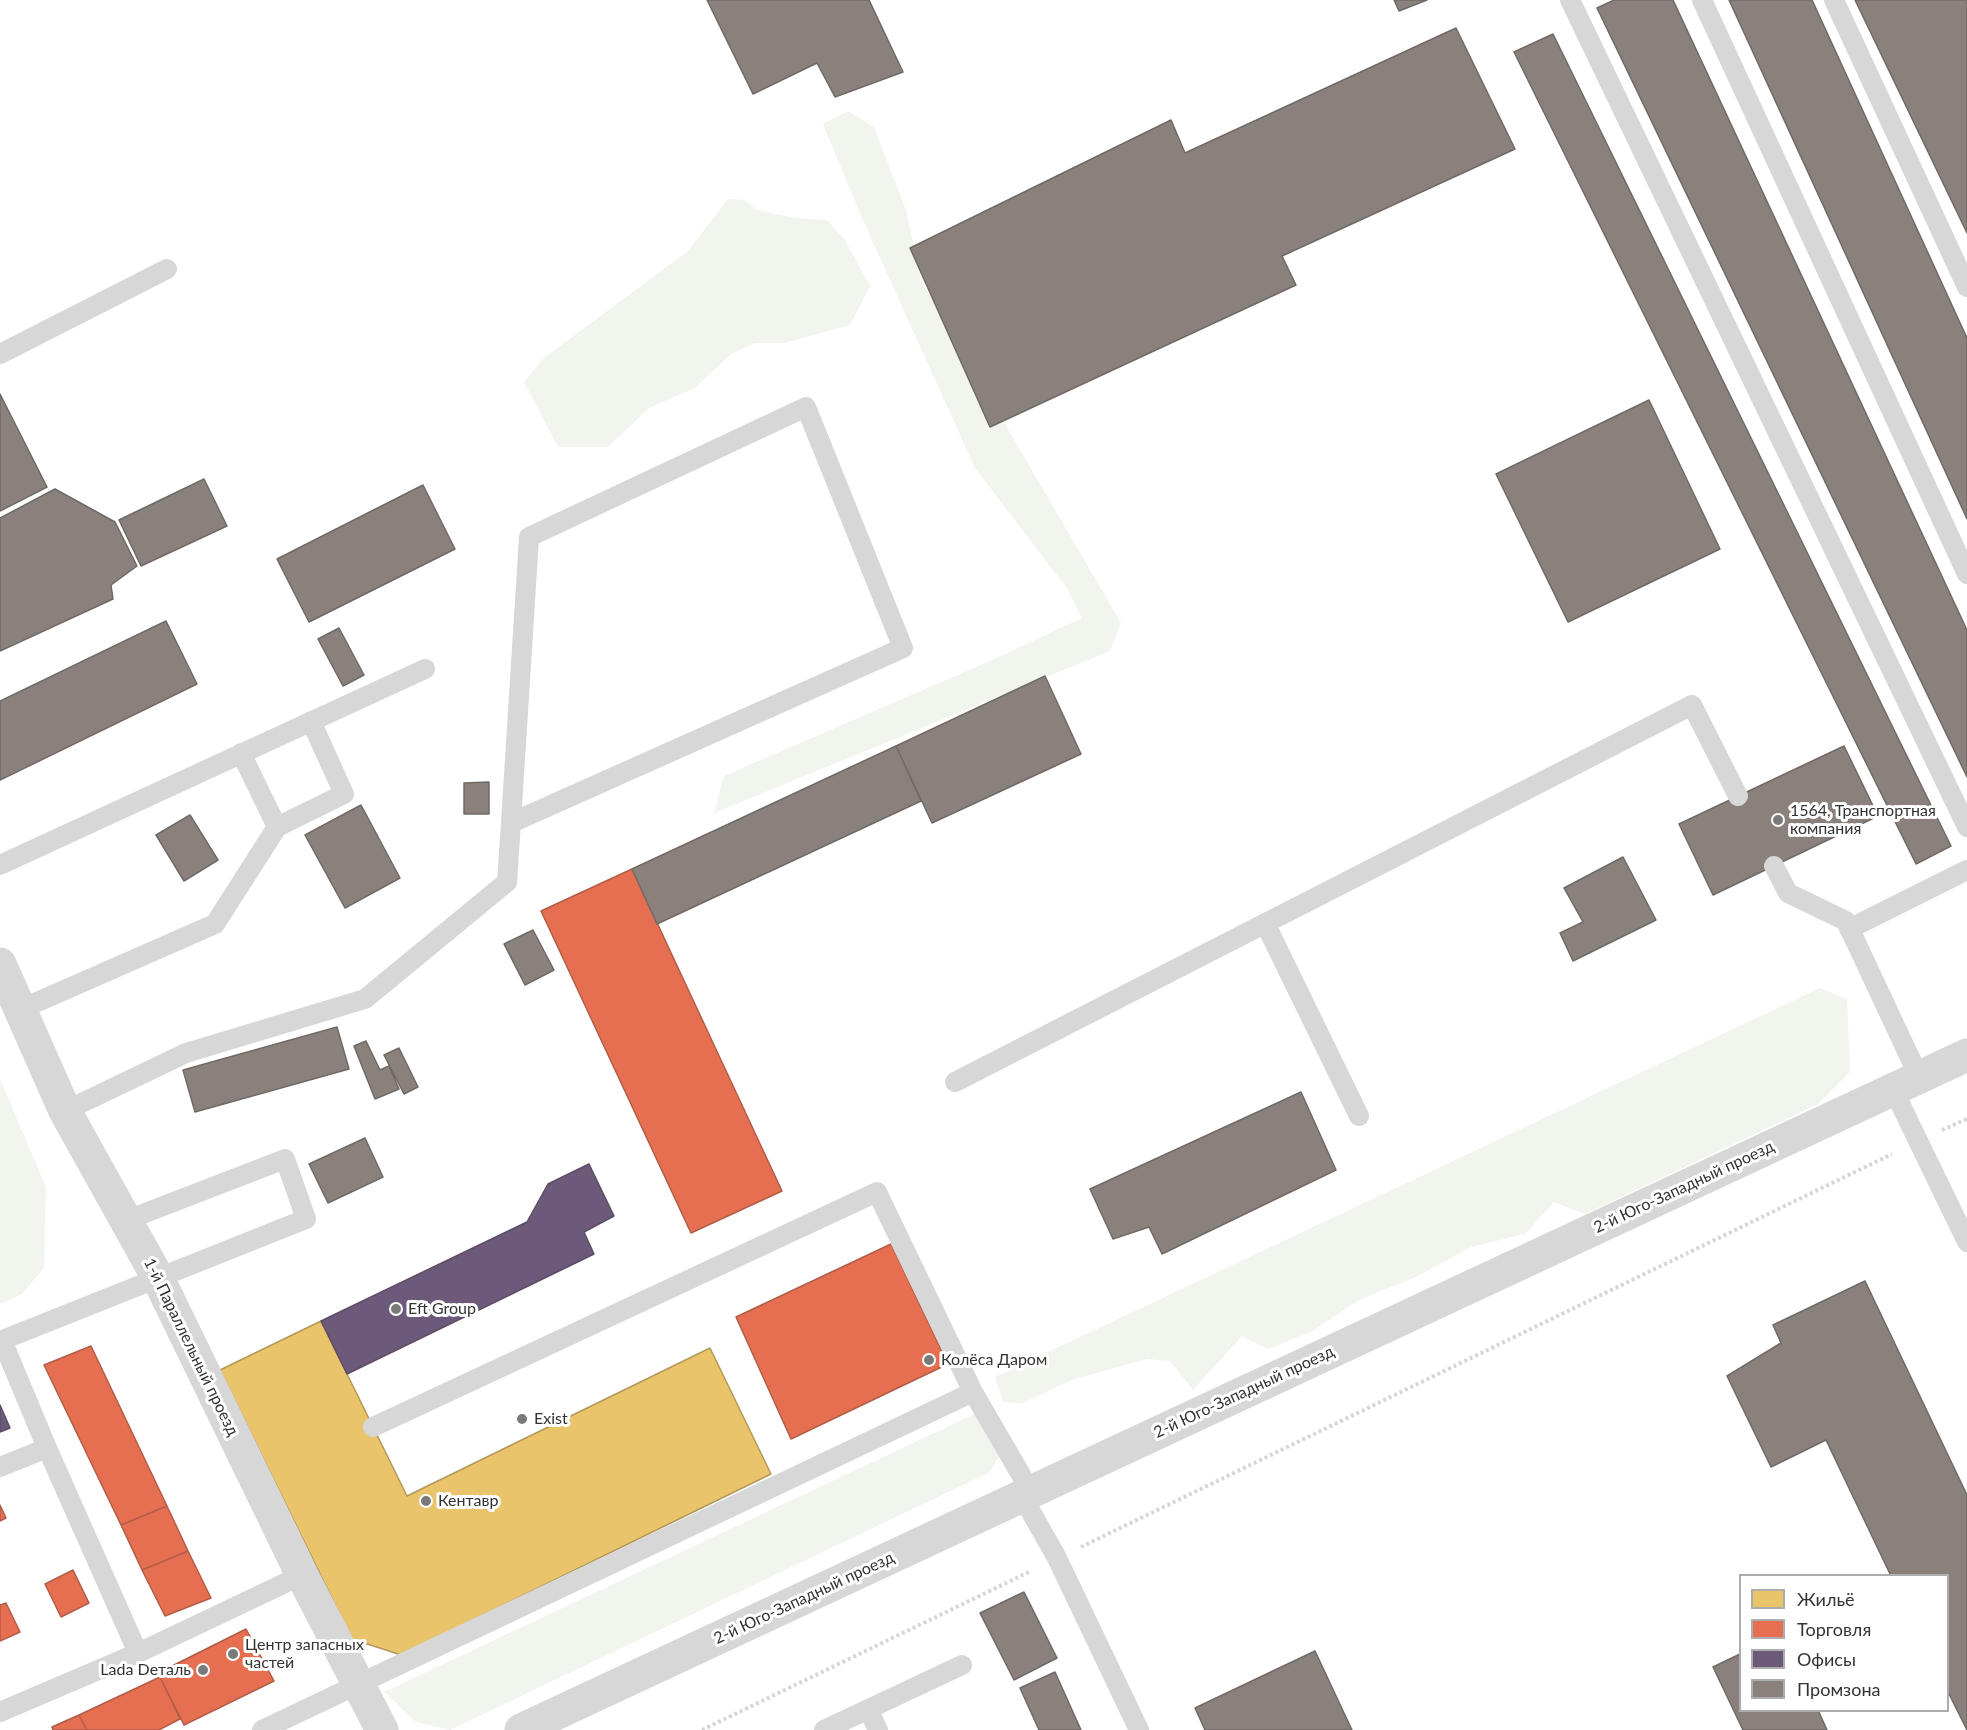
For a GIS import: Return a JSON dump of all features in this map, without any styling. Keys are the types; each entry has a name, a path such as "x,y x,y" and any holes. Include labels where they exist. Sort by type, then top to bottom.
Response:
{"street":[{"name":"1-й Параллельный проезд","path":"0,964 65,1111 127,1220 263,1474 302,1575 382,1730"},
{"name":"2-й Юго-Западный проезд","path":"521,1730 1967,1055"}],"lane":[{"path":"1570,0 1967,827"},
{"path":"1702,0 1967,574"},
{"path":"1834,0 1967,287"},
{"path":"0,354 166,268"},
{"path":"65,1111 186,1053 365,999 507,882 529,537 806,407 903,648 511,823"},
{"path":"0,865 425,669"},
{"path":"955,1082 1692,705 1738,796"},
{"path":"19,1010 215,924 277,827 344,794 310,721"},
{"path":"241,753 277,827"},
{"path":"1774,866 1788,893 1845,921 1906,1083 1918,1141 1967,1242"},
{"path":"1849,929 1967,870"},
{"path":"1265,923 1359,1116"},
{"path":"127,1220 285,1159 306,1219 1,1341 46,1448 138,1653"},
{"path":"373,1427 877,1192 973,1392 1027,1494 1139,1730"},
{"path":"262,1730 973,1392"},
{"path":"0,1467 46,1448"},
{"path":"0,1712 138,1653 302,1575"},
{"path":"824,1730 962,1665"},
{"path":"868,1709 878,1730"}],"path":[{"path":"702,1730 1967,1119"}],"shaded area":[{"path":"848,111 874,127 906,210 921,280 1121,623 1110,651 714,813 724,776 990,661 1082,618 1066,587 975,468 862,218 823,124"},
{"path":"728,199 744,200 757,210 796,218 827,220 845,240 870,286 850,325 785,343 755,343 731,354 695,388 649,408 608,447 558,447 524,382 544,358 688,251"},
{"path":"1820,988 1847,999 1850,1072 1818,1104 1585,1214 1554,1202 1525,1234 1471,1247 1418,1276 1359,1300 1311,1332 1268,1349 1242,1336 1193,1390 1170,1361 1147,1359 1072,1380 1023,1403 1003,1402 995,1377"},
{"path":"0,1079 46,1187 44,1268 22,1294 0,1304"},
{"path":"981,1411 1000,1456 988,1473 450,1730 416,1722 384,1692"}],"building: Жильё":[{"path":"321,1321 407,1496 710,1348 771,1474 401,1655 352,1639 220,1370"}],"building: Торговля":[{"path":"632,869 782,1191 691,1233 541,911"},
{"path":"891,1244 948,1364 791,1439 736,1317"},
{"path":"91,1346 167,1506 121,1525 44,1365"},
{"path":"0,1505 6,1518 0,1521"},
{"path":"167,1506 188,1551 142,1570 121,1525"},
{"path":"188,1551 211,1598 165,1616 142,1570"},
{"path":"73,1570 89,1603 61,1617 45,1584"},
{"path":"6,1603 20,1632 0,1641 0,1605"},
{"path":"246,1629 274,1681 184,1725 158,1673"},
{"path":"160,1677 180,1719 159,1730 87,1730 79,1715"},
{"path":"79,1715 87,1730 53,1730 52,1727"}],"building: Офисы":[{"path":"589,1164 614,1216 584,1232 594,1254 347,1374 321,1321 527,1222 548,1184"},
{"path":"0,1405 10,1428 0,1432"}],"building: Промзона":[{"path":"707,0 869,0 903,72 835,97 817,63 753,94"},
{"path":"1394,0 1427,0 1399,11"},
{"path":"1614,0 1673,0 1967,630 1967,777 1597,8"},
{"path":"1729,0 1812,0 1967,338 1967,519"},
{"path":"1855,0 1967,0 1967,233"},
{"path":"1456,28 1515,149 1282,256 1296,285 990,427 910,248 1171,120 1185,153"},
{"path":"1553,34 1951,846 1916,864 1514,52"},
{"path":"0,394 47,487 0,511"},
{"path":"1649,400 1720,549 1568,622 1496,474"},
{"path":"204,479 227,526 141,566 119,520"},
{"path":"423,485 455,549 309,622 277,559"},
{"path":"55,489 115,522 137,566 111,585 113,599 0,651 0,518"},
{"path":"166,621 197,684 0,780 0,701"},
{"path":"339,628 364,675 343,686 318,639"},
{"path":"1045,676 1081,754 932,823 896,746"},
{"path":"896,746 921,801 657,924 632,869"},
{"name":"1564, Транспортная компания","path":"1844,746 1878,816 1713,895 1679,824"},
{"path":"489,782 489,814 464,814 464,783"},
{"path":"361,805 400,878 345,908 305,835"},
{"path":"190,815 218,860 184,881 156,835"},
{"path":"1623,857 1656,920 1573,961 1560,933 1583,922 1564,888"},
{"path":"533,930 554,970 525,985 504,944"},
{"path":"337,1027 349,1069 195,1112 183,1070"},
{"path":"366,1041 380,1070 389,1066 399,1089 375,1099 354,1046"},
{"path":"399,1048 418,1087 404,1094 384,1055"},
{"path":"1301,1092 1336,1170 1162,1254 1149,1227 1113,1239 1090,1189"},
{"path":"365,1138 383,1177 328,1203 309,1164"},
{"path":"1865,1281 1967,1495 1967,1730 1949,1694 1949,1574 1890,1574 1826,1440 1771,1467 1727,1376 1781,1343 1773,1325"},
{"path":"1024,1592 1057,1658 1014,1680 980,1613"},
{"path":"1315,1651 1352,1730 1205,1730 1195,1708"},
{"path":"1739,1654 1739,1712 1819,1712 1827,1730 1743,1730 1713,1667"},
{"path":"1055,1672 1081,1730 1039,1730 1020,1688"}],"place":[{"name":"1564, Транспортная компания","path":"1778,820"},
{"name":"Eft Group","path":"396,1309"},
{"name":"Колёса Даром","path":"929,1360"},
{"name":"Exist","path":"522,1419"},
{"name":"Кентавр","path":"426,1501"},
{"name":"Центр запасных частей","path":"233,1654"},
{"name":"Lada Dеталь","path":"203,1670"}]}
